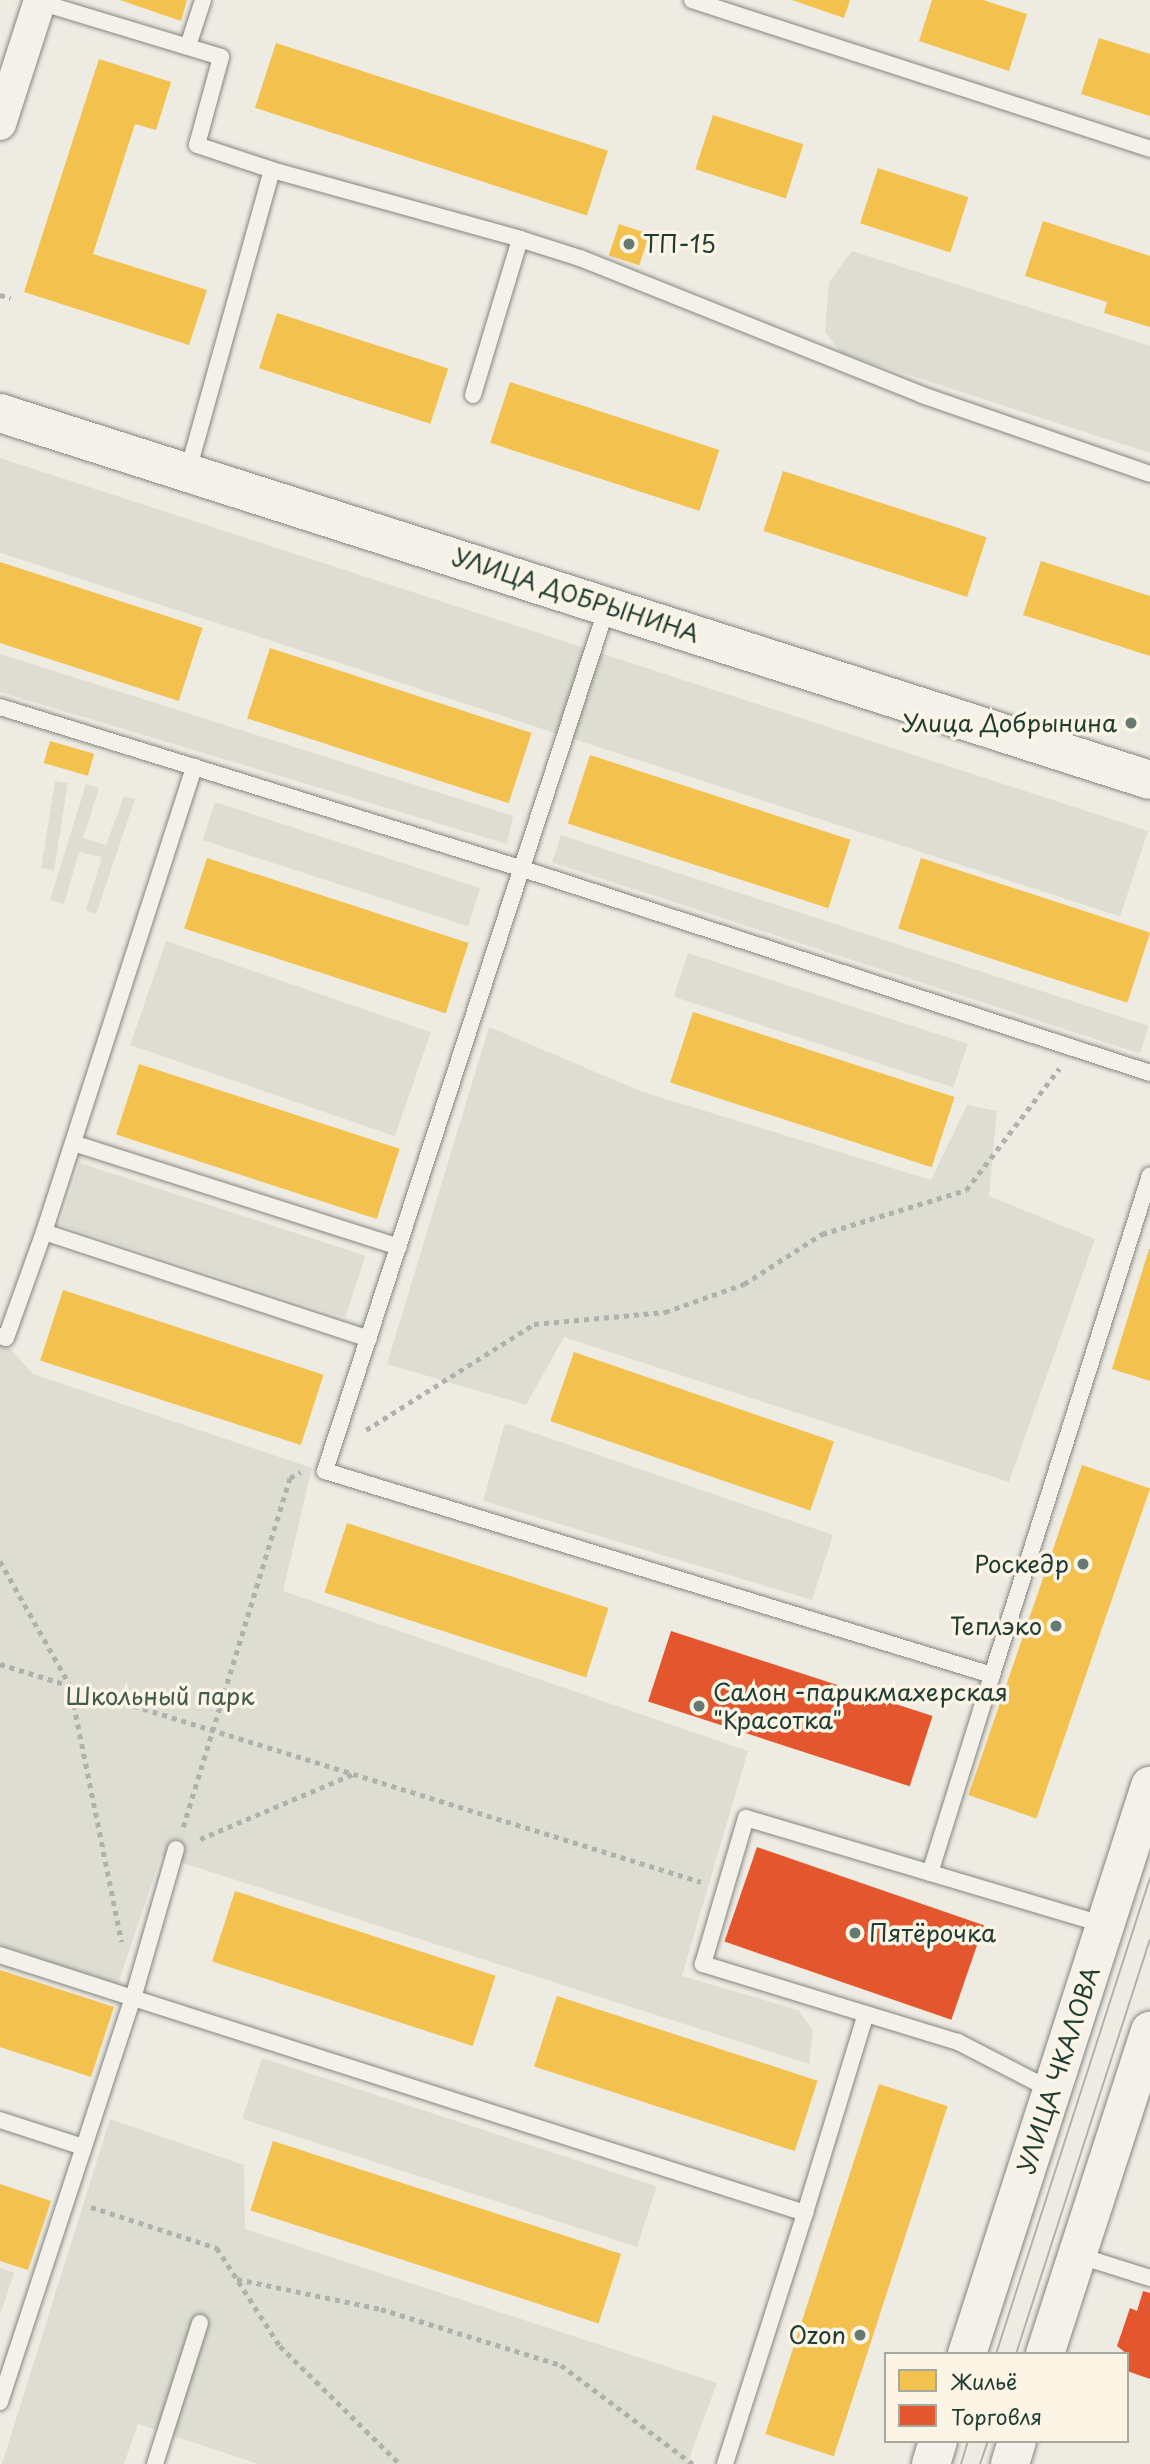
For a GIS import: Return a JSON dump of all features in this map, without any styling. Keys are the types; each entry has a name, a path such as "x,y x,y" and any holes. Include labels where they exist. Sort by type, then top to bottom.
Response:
{"main road":[{"name":"УЛИЦА ДОБРЫНИНА","path":"0,413 1150,780"},
{"name":"УЛИЦА ЧКАЛОВА","path":"968,2352 1150,1786"},
{"path":"1046,2352 1077,2255 1140,2093 1150,2031"},
{"path":"931,2464 937,2443"},
{"path":"1010,2464 1016,2443"}],"street":[{"path":"0,124 9,67 40,1"}],"lane":[{"path":"188,46 203,0"},
{"path":"692,0 1150,149"},
{"path":"40,1 221,57 197,145 272,170 580,258 922,396 1150,474"},
{"path":"188,471 272,170"},
{"path":"473,396 520,239"},
{"path":"608,605 325,1471 992,1675"},
{"path":"0,707 523,869 1150,1073"},
{"path":"0,1336 6,1338 44,1232 194,767"},
{"path":"73,1143 399,1247"},
{"path":"930,1873 1150,1175"},
{"path":"44,1232 369,1339"},
{"path":"1051,2090 958,2042 703,1964 747,1818 1105,1925"},
{"path":"0,2402 133,1998 176,1849"},
{"path":"0,1955 805,2213"},
{"path":"725,2464 866,2014"},
{"path":"0,2120 83,2147"},
{"path":"1077,2255 1150,2278"},
{"path":"155,2464 200,2323"}],"path":[{"path":"0,295 11,298"},
{"path":"176,1849 290,1478 534,1324 665,1312 744,1284 822,1234 966,1190 1075,1048"},
{"path":"0,1561 70,1685 133,1998"},
{"path":"0,1664 725,1889"},
{"path":"176,1849 354,1774"},
{"path":"67,2199 217,2248 279,2346 400,2464"},
{"path":"237,2279 382,2309 561,2365 693,2464"}],"green space":[{"path":"852,251 1150,346 1150,453 841,353 825,332 829,282"},
{"path":"0,458 1148,831 1120,917 0,553"},
{"path":"0,654 513,816 507,844 0,692"},
{"path":"55,781 68,783 54,870 41,868"},
{"path":"86,784 99,788 83,838 106,845 124,796 135,799 96,914 86,910 102,857 79,852 64,904 50,900"},
{"path":"215,802 480,888 468,926 203,840"},
{"path":"561,835 1149,1026 1140,1054 552,863"},
{"path":"166,941 431,1032 395,1136 130,1045"},
{"path":"688,953 968,1044 953,1088 674,997"},
{"path":"489,1027 643,1092 931,1180 967,1105 997,1111 989,1196 1095,1239 1009,1482 564,1337 526,1405 387,1364"},
{"path":"80,1163 365,1256 345,1318 60,1225"},
{"name":"Школьный парк","path":"0,1344 8,1346 33,1374 312,1468 283,1591 748,1751 682,1976 798,2010 813,2030 809,2064 161,1856 118,1984 0,1945"},
{"path":"505,1423 833,1535 812,1600 483,1501"},
{"path":"262,2058 657,2186 637,2247 242,2119"},
{"path":"110,2119 244,2165 245,2229 717,2383 687,2464 258,2464 138,2424 124,2464 2,2464"},
{"path":"0,2268 14,2273 0,2315"}],"building: Жильё":[{"path":"120,0 187,0 181,21"},
{"path":"792,0 850,0 844,18"},
{"path":"932,0 983,0 1027,14 1009,71 919,41"},
{"path":"1099,38 1150,54 1150,116 1081,94"},
{"path":"276,43 608,151 587,216 255,108"},
{"path":"99,59 171,82 156,130 135,124 93,254 207,290 189,345 24,292"},
{"path":"713,115 803,144 786,199 695,169"},
{"path":"878,168 968,197 950,253 860,223"},
{"path":"1043,221 1150,256 1150,327 1104,313 1107,302 1025,276"},
{"name":"ТП-15","path":"619,224 649,234 639,265 609,255"},
{"path":"277,313 448,369 430,424 259,368"},
{"path":"510,382 719,450 699,511 490,443"},
{"path":"783,471 987,537 967,597 764,531"},
{"path":"1041,561 1150,596 1150,656 1023,615"},
{"path":"0,562 203,628 179,701 0,643"},
{"path":"270,648 532,733 509,803 247,718"},
{"path":"50,741 94,754 88,776 44,763"},
{"path":"590,755 851,840 828,908 568,823"},
{"path":"207,858 469,943 446,1013 184,928"},
{"path":"921,858 1150,932 1127,1003 898,928"},
{"path":"693,1012 955,1097 932,1167 670,1082"},
{"path":"139,1064 400,1149 377,1219 116,1134"},
{"path":"1150,1249 1150,1381 1112,1369"},
{"path":"63,1290 324,1375 301,1445 40,1360"},
{"path":"574,1352 834,1442 810,1511 550,1421"},
{"path":"1082,1465 1150,1489 1036,1818 968,1795"},
{"path":"347,1523 609,1608 586,1677 324,1592"},
{"path":"235,1891 496,1976 473,2046 212,1961"},
{"path":"0,1970 114,2007 91,2077 0,2047"},
{"path":"557,1996 818,2081 795,2151 534,2066"},
{"path":"879,2084 947,2106 834,2456 765,2434"},
{"path":"273,2141 621,2254 599,2324 250,2210"},
{"path":"0,2184 51,2201 28,2270 0,2261"}],"building: Торговля":[{"path":"671,1631 933,1716 910,1786 648,1701"},
{"name":"Пятёрочка","path":"757,1847 984,1925 951,2020 724,1942"},
{"path":"1143,2291 1150,2293 1150,2379 1129,2372 1129,2352 1117,2346 1130,2308 1137,2311"}],"tram line":[{"path":"997,2352 1150,1878"},
{"path":"1017,2352 1150,1940"},
{"path":"961,2464 967,2443"},
{"path":"980,2464 987,2443"}],"place":[{"name":"ТП-15","path":"629,244"},
{"name":"Улица Добрынина","path":"1131,723"},
{"name":"Роскедр","path":"1083,1564"},
{"name":"Теплэко","path":"1056,1626"},
{"name":"Салон -парикмахерская \"Красотка\"","path":"699,1706"},
{"name":"Пятёрочка","path":"855,1933"},
{"name":"Ozon","path":"860,2335"}]}
